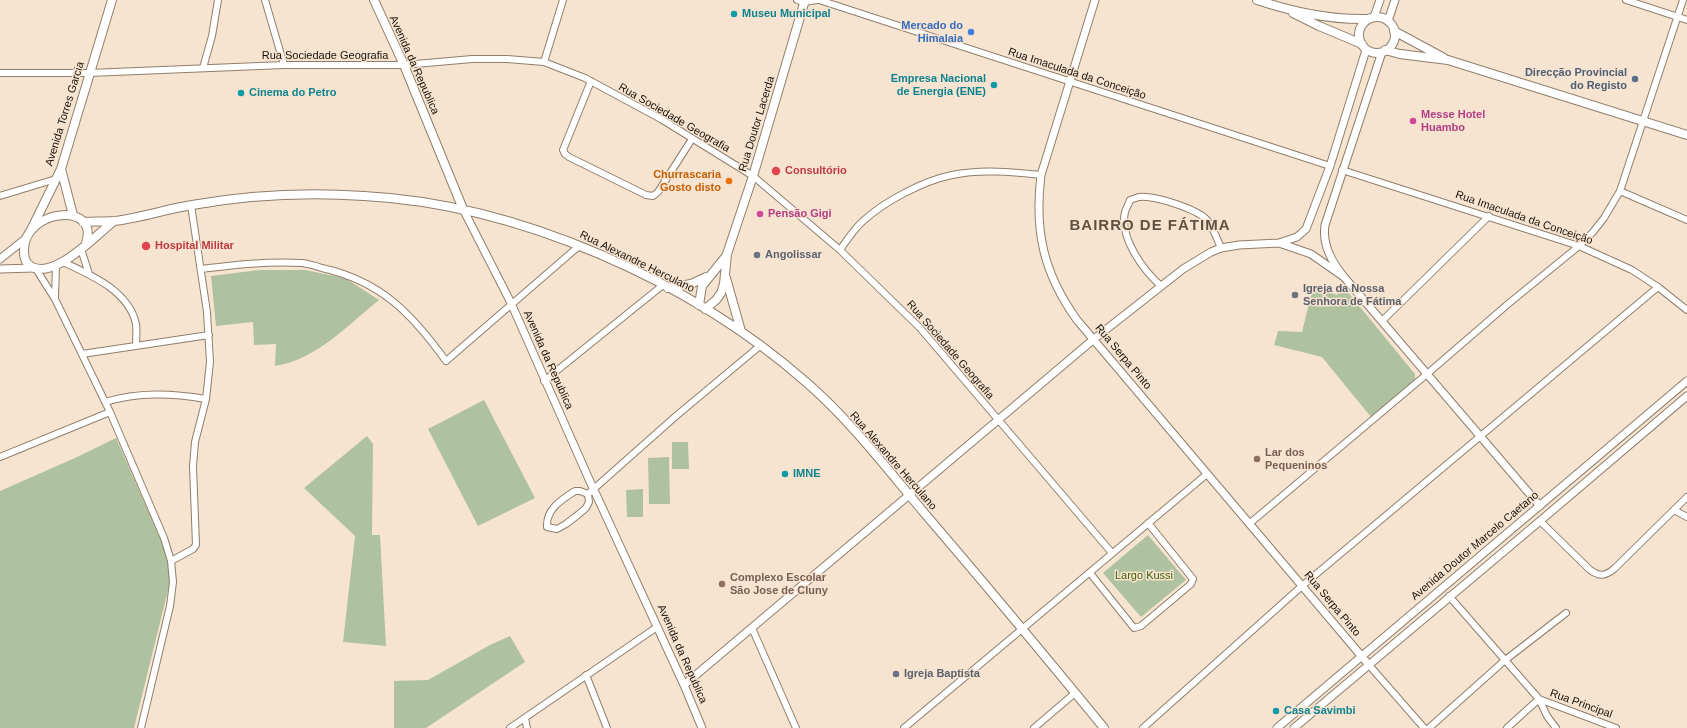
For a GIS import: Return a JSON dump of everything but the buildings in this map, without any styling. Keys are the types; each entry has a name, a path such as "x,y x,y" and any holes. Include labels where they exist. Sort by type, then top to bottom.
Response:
{"main road":[{"name":"Avenida Torres Garcia","path":"31,230 61,169 112,0"},
{"name":"Avenida da Republica","path":"374,0 404,65 463,209"},
{"path":"1257,0 1288,10 1352,20 1384,18 1388,21 1394,31 1448,60"},
{"name":"Rua Doutor Lacerda","path":"727,254 702,286 702,307 716,300 721,293 727,254 753,176 802,1"},
{"path":"1288,10 1364,47 1400,54 1448,60 1687,135"},
{"path":"1364,47 1359,37 1360,30 1363,24 1371,18"},
{"path":"1384,51 1392,44 1394,31"},
{"path":"61,169 73,216"},
{"name":"Rua Alexandre Herculano","path":"35,269 44,269 59,264 84,246 114,220 191,205 247,198 320,194 410,199 463,209 551,235 579,246 665,286 702,307 761,345 807,383 834,410 909,495 1022,628 1104,728"},
{"path":"35,269 25,260 24,240 31,230 45,219 52,216 66,214 83,222 88,232 84,246"},
{"path":"83,222 114,220"},
{"path":"665,286 698,282 714,272"},
{"path":"725,273 741,331"}],"street":[{"path":"203,68 212,36 218,0"},
{"path":"265,0 284,65"},
{"path":"544,62 563,0"},
{"name":"Rua Imaculada da Conceição","path":"802,1 818,0 1330,166"},
{"name":"Rua Serpa Pinto","path":"1095,0 1041,175 1038,196 1039,225 1040,238 1047,263 1066,305 1369,665"},
{"path":"1371,18 1380,0"},
{"path":"1388,21 1395,0"},
{"path":"1626,0 1687,20"},
{"path":"1249,524 1508,304 1579,246 1593,232 1604,218 1620,191 1683,0"},
{"path":"684,685 1094,339 1196,260 1221,248 1239,245 1279,243 1297,237 1306,229 1330,166 1364,47"},
{"path":"1384,51 1342,170 1325,225 1324,234 1328,252 1344,277 1540,506"},
{"name":"Rua Sociedade Geografia","path":"0,73 89,73 284,65 404,65 507,59 544,62 591,82 661,119 753,176 840,250 920,328 956,368 998,420 1112,553"},
{"path":"591,82 564,150 565,154 569,157 646,195 653,196 658,192 692,139"},
{"name":"Rua Imaculada da Conceição","path":"1342,170 1579,246 1632,270 1658,287 1687,310"},
{"path":"840,250 862,222 886,204 912,190 940,179 953,175 1002,171 1041,175"},
{"path":"0,196 56,179"},
{"path":"1620,191 1687,220"},
{"path":"1161,286 1140,262 1132,249 1125,228 1124,219 1125,211 1130,200 1140,197 1163,200 1195,213 1206,219 1214,231 1221,248"},
{"path":"171,561 193,549 196,545 193,466 195,442 206,400 210,362 209,335 191,205"},
{"name":"Avenida da Republica","path":"463,209 511,303 544,380 684,685 702,728"},
{"path":"1382,321 1489,216"},
{"path":"0,259 24,240"},
{"path":"1279,243 1315,256 1344,277"},
{"path":"84,246 89,274"},
{"path":"201,269 258,264 302,263 344,273 377,289 406,311 427,335 446,361 511,303 579,246"},
{"path":"55,299 59,264 89,274 118,295 130,308 136,325 136,346"},
{"name":"Rua Alexandre Herculano","path":"0,269 35,269"},
{"path":"35,269 55,299 110,412 164,538 171,561 174,582 170,606 141,728"},
{"path":"544,380 665,286"},
{"path":"1143,728 1302,586 1658,287"},
{"path":"82,354 209,335"},
{"path":"588,494 676,416 761,345"},
{"name":"Avenida Doutor Marcelo Caetano","path":"1277,728 1687,381"},
{"path":"105,402 125,396 148,394 184,396 206,400"},
{"name":"Avenida Doutor Marcelo Caetano","path":"1294,728 1540,522 1687,396"},
{"path":"0,457 110,412"},
{"path":"904,728 1207,474"},
{"path":"575,491 588,494 589,502 586,508 579,514 557,529 547,527 546,518 550,511 559,502 575,491"},
{"path":"1540,522 1590,570 1602,576 1608,574 1614,569 1687,496"},
{"path":"1674,510 1687,517"},
{"path":"1090,573 1134,628 1141,626 1191,584 1193,579 1148,523"},
{"path":"1450,596 1504,661 1539,699 1547,716 1556,728"},
{"path":"1429,728 1504,661 1566,613"},
{"path":"510,728 657,627"},
{"path":"752,628 796,728"},
{"path":"1369,665 1424,728"},
{"path":"586,675 607,728"},
{"path":"1034,728 1075,693"},
{"path":"1508,728 1539,699"},
{"name":"Rua Principal","path":"1539,699 1616,728"},
{"path":"525,718 527,728"}],"green space":[{"path":"259,270 305,270 345,278 379,300 318,349 304,357 275,366 276,344 254,345 253,322 216,326 211,276"},
{"path":"1342,285 1415,374 1415,380 1371,417 1322,357 1274,345 1278,331 1302,332 1313,287 1337,295"},
{"path":"484,400 535,498 478,526 428,429"},
{"path":"367,436 373,444 372,535 380,535 386,646 343,642 355,536 304,488"},
{"path":"116,438 160,538 168,560 170,582 134,728 0,728 0,491"},
{"path":"672,442 688,442 689,469 672,469"},
{"path":"669,457 670,504 649,504 648,458"},
{"path":"643,489 643,517 627,517 626,490"},
{"name":"Largo Kussi","path":"1148,535 1186,580 1141,617 1103,573"},
{"path":"510,636 525,662 426,728 394,728 394,681 428,680 490,645"}],"place":[{"name":"Museu Municipal","path":"734,14"},
{"name":"Mercado do Himalaia","path":"971,32"},
{"name":"Direcção Provincial do Registo","path":"1635,79"},
{"name":"Empresa Nacional de Energia (ENE)","path":"994,85"},
{"name":"Cinema do Petro","path":"241,93"},
{"name":"Messe Hotel Huambo","path":"1413,121"},
{"name":"Consultório","path":"776,171"},
{"name":"Churrascaria Gosto disto","path":"729,181"},
{"name":"Pensão Gigi","path":"760,214"},
{"name":"Hospital Militar","path":"146,246"},
{"name":"Angolissar","path":"757,255"},
{"name":"Igreja da Nossa Senhora de Fátima","path":"1295,295"},
{"name":"Lar dos Pequeninos","path":"1257,459"},
{"name":"IMNE","path":"785,474"},
{"name":"Complexo Escolar São Jose de Cluny","path":"722,584"},
{"name":"Igreja Baptista","path":"896,674"},
{"name":"Casa Savimbi","path":"1276,711"}],"district":[{"name":"BAIRRO DE FÁTIMA","path":"1150,226"}]}
